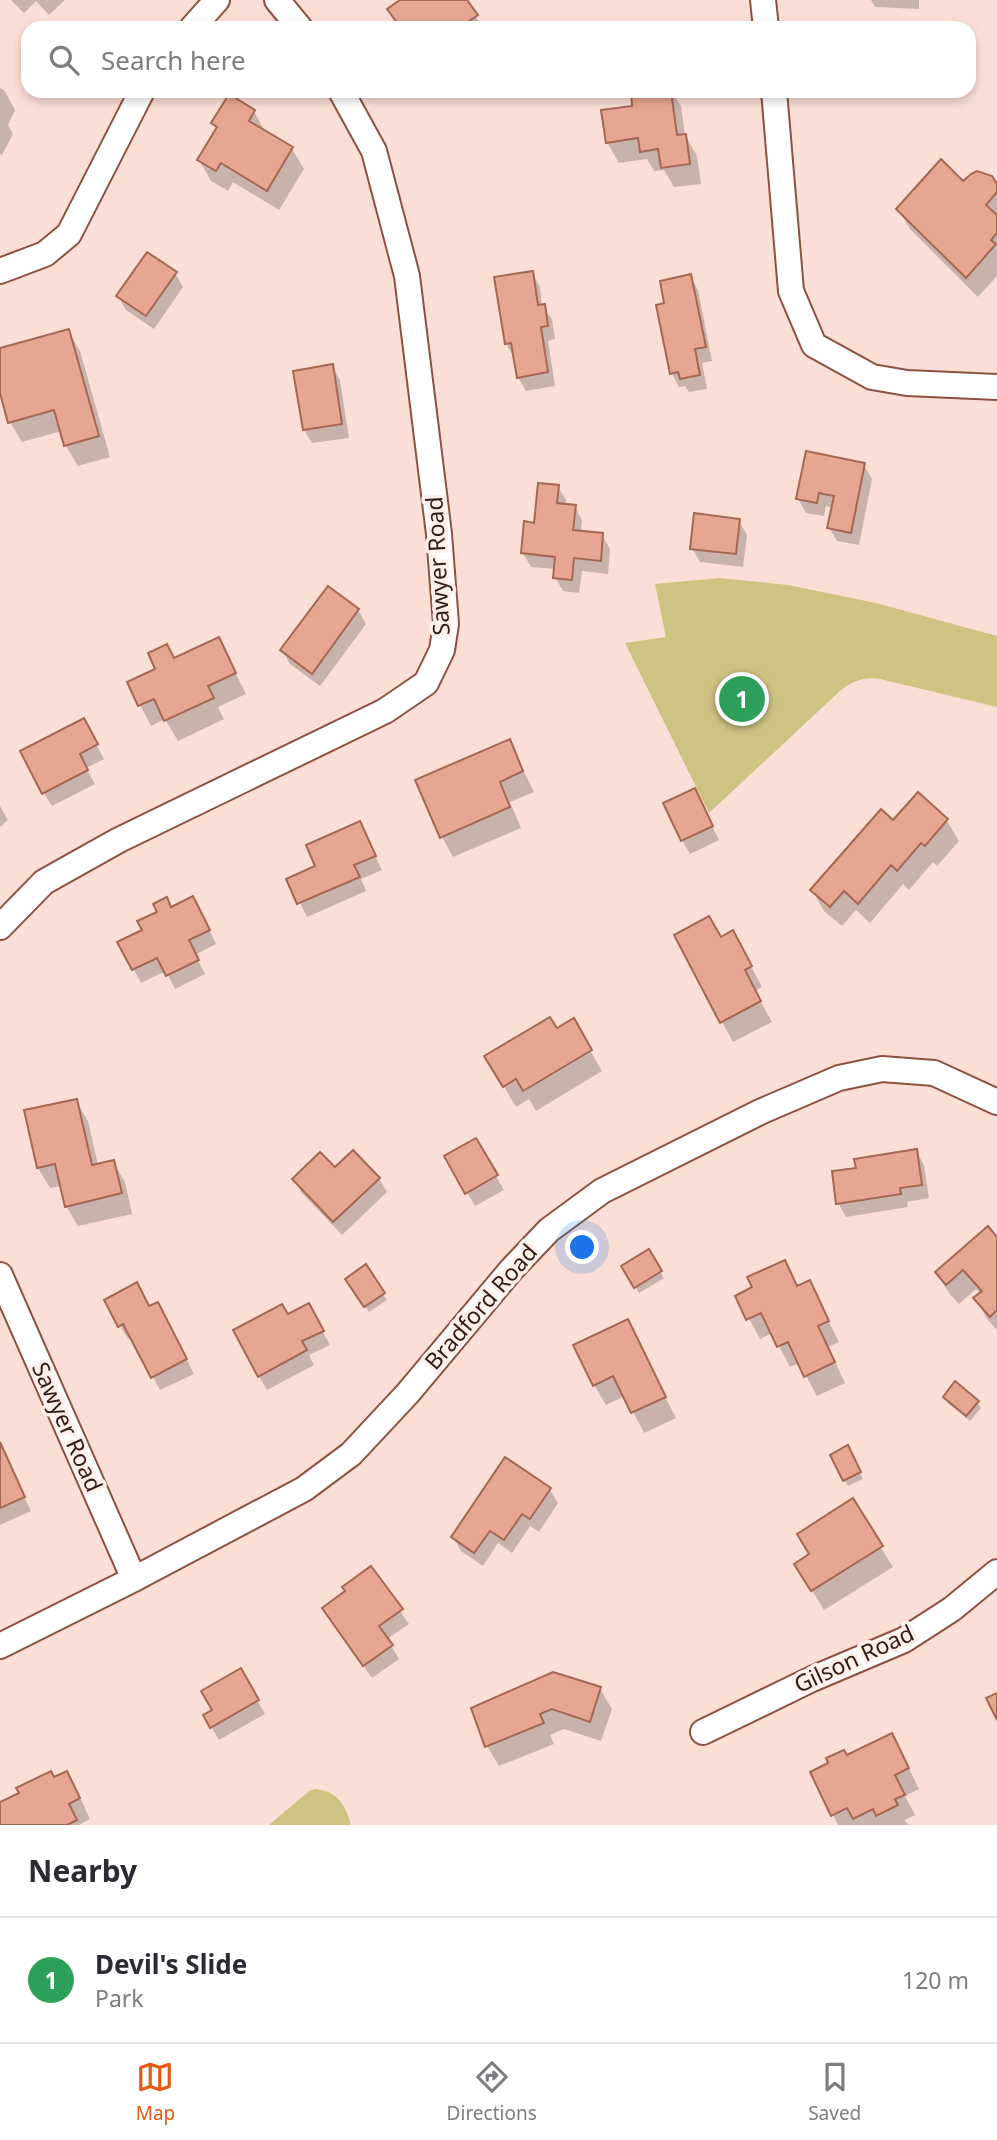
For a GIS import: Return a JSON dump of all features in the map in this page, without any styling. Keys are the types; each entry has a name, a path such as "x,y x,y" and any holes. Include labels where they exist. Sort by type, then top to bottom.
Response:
{"street":[{"path":"198,21 217,0"},
{"path":"277,0 294,21"},
{"path":"763,0 765,21"},
{"path":"0,271 45,254 69,234 138,98"},
{"name":"Sawyer Road","path":"0,927 44,882 119,840 385,711 426,683 442,650 446,624 439,534 407,276 374,151 345,98"},
{"path":"776,98 791,291 814,345 872,377 907,383 997,387"},
{"name":"Bradford Road","path":"0,1646 304,1489 351,1454 408,1394 511,1270 548,1230 602,1191 761,1112 839,1078 882,1069 934,1073 997,1101"},
{"name":"Sawyer Road","path":"0,1275 134,1579"},
{"name":"Gilson Road","path":"703,1732 812,1679 904,1640 953,1609 997,1572"}],"shaded area":[{"path":"719,578 788,585 876,603 997,636 997,707 880,679 858,680 840,691 709,813 625,643 666,637 655,584"},
{"path":"323,1790 339,1800 351,1825 269,1825 309,1791"}],"building":[{"path":"400,0 467,0 478,15 469,21 396,21 387,9"},
{"path":"227,98 236,98 255,110 249,121 293,147 267,191 221,163 216,171 197,160 217,127 211,123"},
{"path":"631,98 672,98 677,135 686,134 690,164 661,168 658,149 640,152 638,138 606,143 601,110 632,106"},
{"path":"941,159 963,181 977,171 992,176 997,184 997,192 986,205 997,215 997,233 991,240 996,244 966,278 896,209"},
{"path":"147,252 177,272 146,316 116,296"},
{"path":"533,271 538,305 545,304 548,326 541,327 548,372 517,378 511,343 505,344 494,277"},
{"path":"691,274 706,347 695,349 700,375 680,379 678,372 670,374 656,305 664,303 660,281"},
{"path":"69,329 99,436 64,446 54,410 8,423 0,393 0,348"},
{"path":"333,364 342,424 303,430 293,371"},
{"path":"806,451 865,463 851,533 827,528 834,496 819,493 817,503 796,499"},
{"path":"538,483 559,485 557,503 576,505 573,530 603,533 601,561 574,558 572,580 553,578 555,557 521,553 524,521 534,523"},
{"path":"694,513 740,519 736,554 690,549"},
{"path":"328,586 359,609 312,674 280,650"},
{"path":"219,637 236,673 208,686 214,698 164,721 154,699 138,706 127,682 155,669 148,653 167,644 174,658"},
{"path":"84,718 98,744 80,754 88,770 42,794 20,751"},
{"path":"510,739 523,771 500,782 510,807 440,838 415,780"},
{"path":"695,788 713,826 681,841 663,803"},
{"path":"918,792 948,819 925,846 921,843 897,871 891,865 858,904 844,891 830,907 810,890 881,809 893,820"},
{"path":"360,821 376,856 354,865 360,877 297,904 286,879 315,866 306,845"},
{"path":"193,896 210,930 189,940 199,960 166,976 157,958 132,970 117,942 142,930 137,921 157,912 153,904 167,897 171,907"},
{"path":"709,916 721,937 733,930 752,966 745,970 761,1001 720,1023 674,935"},
{"path":"550,1017 557,1028 574,1018 592,1050 523,1091 516,1079 503,1087 484,1056"},
{"path":"77,1099 92,1165 114,1160 122,1193 65,1207 55,1164 37,1168 24,1110"},
{"path":"476,1138 498,1175 465,1194 444,1156"},
{"path":"917,1149 922,1185 900,1188 901,1194 836,1204 832,1171 856,1168 854,1159"},
{"path":"353,1150 380,1178 333,1222 292,1179 320,1152 335,1167"},
{"path":"988,1226 997,1237 997,1310 990,1317 973,1298 982,1291 963,1270 946,1285 935,1272"},
{"path":"649,1249 662,1271 634,1288 621,1266"},
{"path":"785,1260 797,1286 810,1280 829,1321 818,1326 835,1362 804,1377 788,1342 777,1347 761,1313 746,1320 735,1296 752,1287 747,1277"},
{"path":"366,1264 385,1293 364,1307 345,1279"},
{"path":"137,1282 149,1306 158,1302 187,1359 151,1378 123,1324 118,1327 104,1300"},
{"path":"309,1303 324,1331 302,1341 307,1350 258,1377 233,1330 282,1304 288,1314"},
{"path":"628,1319 666,1397 631,1413 613,1376 593,1386 573,1345"},
{"path":"955,1381 979,1401 966,1416 943,1397"},
{"path":"0,1442 25,1497 0,1508"},
{"path":"848,1445 861,1472 843,1481 830,1455"},
{"path":"505,1457 551,1488 530,1519 522,1514 504,1540 490,1531 474,1553 451,1537"},
{"path":"853,1498 883,1546 811,1591 794,1564 809,1554 797,1534"},
{"path":"371,1566 403,1609 379,1626 393,1645 363,1666 322,1608 345,1591 342,1587"},
{"path":"241,1668 259,1700 210,1728 203,1715 212,1710 201,1691"},
{"path":"553,1672 601,1687 590,1722 552,1709 540,1714 544,1723 485,1747 471,1708"},
{"path":"997,1693 997,1720 986,1698"},
{"path":"892,1733 909,1768 895,1775 905,1795 895,1799 898,1805 876,1816 873,1809 853,1819 847,1808 831,1816 810,1772 828,1763 826,1758 844,1750 847,1755"},
{"path":"51,1771 54,1777 67,1771 80,1798 69,1804 77,1820 67,1825 0,1825 0,1802 19,1793 16,1788"}],"place":[{"name":"Devil's Slide","path":"742,699"}]}
